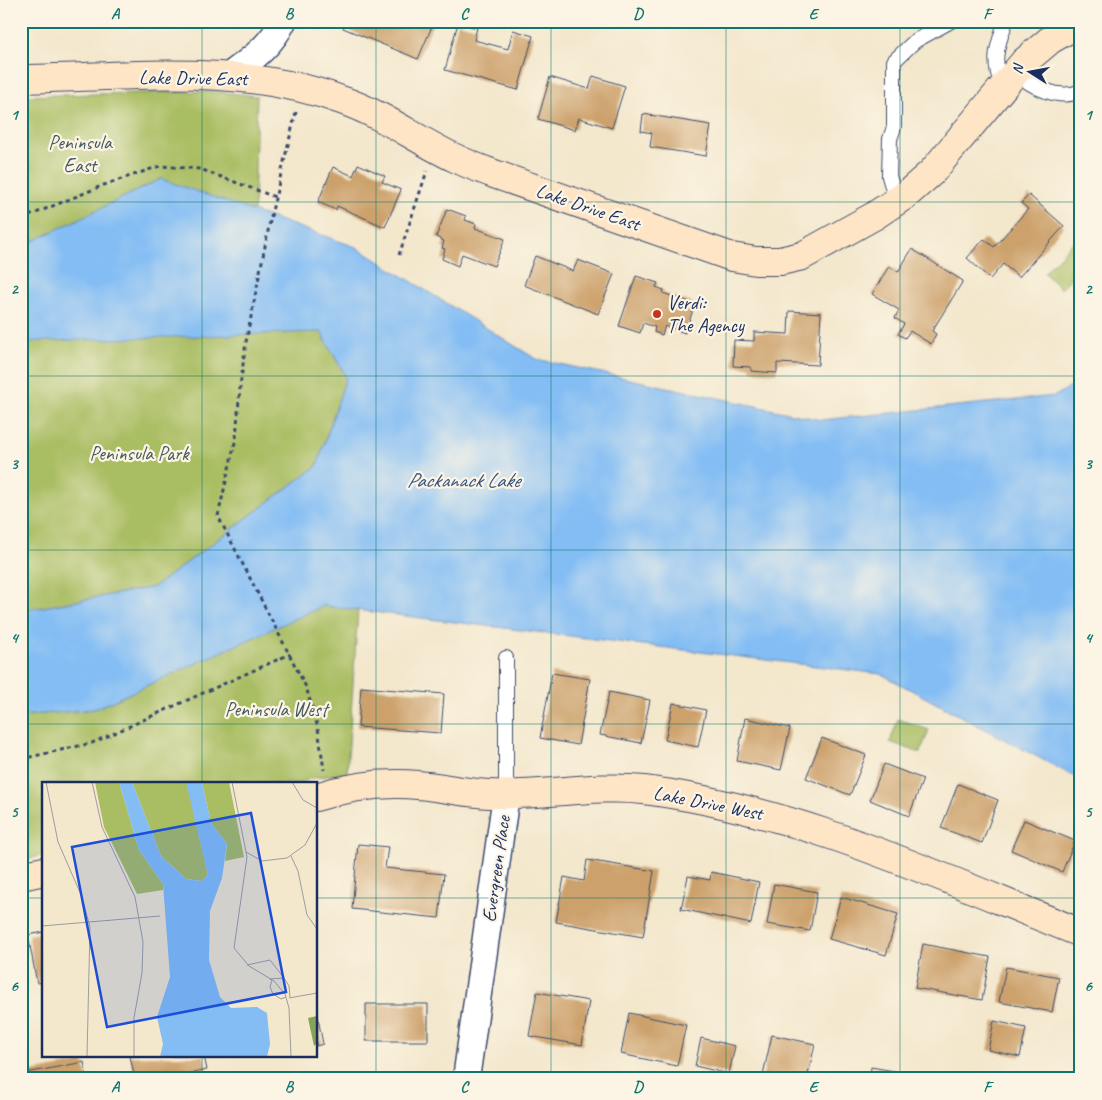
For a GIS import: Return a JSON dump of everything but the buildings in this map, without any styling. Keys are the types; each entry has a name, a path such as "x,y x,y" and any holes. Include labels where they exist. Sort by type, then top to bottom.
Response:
{"street":[{"path":"229,76 252,60 272,42 283,21"},
{"name":"Lake Drive East","path":"21,79 229,76 259,78 302,88 345,101 384,119 455,158 494,174 732,257 756,261 780,261 802,256 896,201 932,172 1024,62 1050,40 1081,22"},
{"name":"Lake Drive West","path":"322,795 365,786 417,785 488,794 642,790 696,798 758,812 823,831 1081,933"},
{"name":"Evergreen Place","path":"466,1079 506,794"},
{"path":"21,876 42,871"}],"lane":[{"path":"896,201 889,176 890,139 894,127 894,61 916,41 951,21"},
{"path":"1006,21 996,53 996,72 1009,79 1055,93 1074,94 1081,91"},
{"name":"Evergreen Place","path":"506,658 506,794"}],"path":[{"path":"302,88 275,197 246,342 236,438 218,516 306,686 318,728 322,795"},
{"path":"399,254 435,147"},
{"path":"21,217 31,215 104,185 160,166 200,169 275,197"},
{"path":"21,759 92,743 290,654"}],"green space":[{"name":"Peninsula East","path":"212,91 257,96 254,212 161,179 21,247 21,96"},
{"path":"1075,240 1081,245 1081,267 1061,289 1044,273"},
{"name":"Peninsula Park","path":"321,332 346,377 317,466 154,587 21,611 21,339"},
{"name":"Peninsula West","path":"323,606 358,610 347,773 313,778 302,782 42,782 42,856 21,861 21,716 95,709"},
{"path":"898,719 929,730 920,753 890,742"}],"water":[{"name":"Packanack Lake","path":"161,179 356,247 536,359 821,420 1055,396 1081,380 1081,780 881,674 323,606 95,709 21,716 21,611 154,587 317,466 346,377 321,332 21,342 21,247"}],"place":[{"name":"Verdi: The Agency","path":"657,314"}]}
